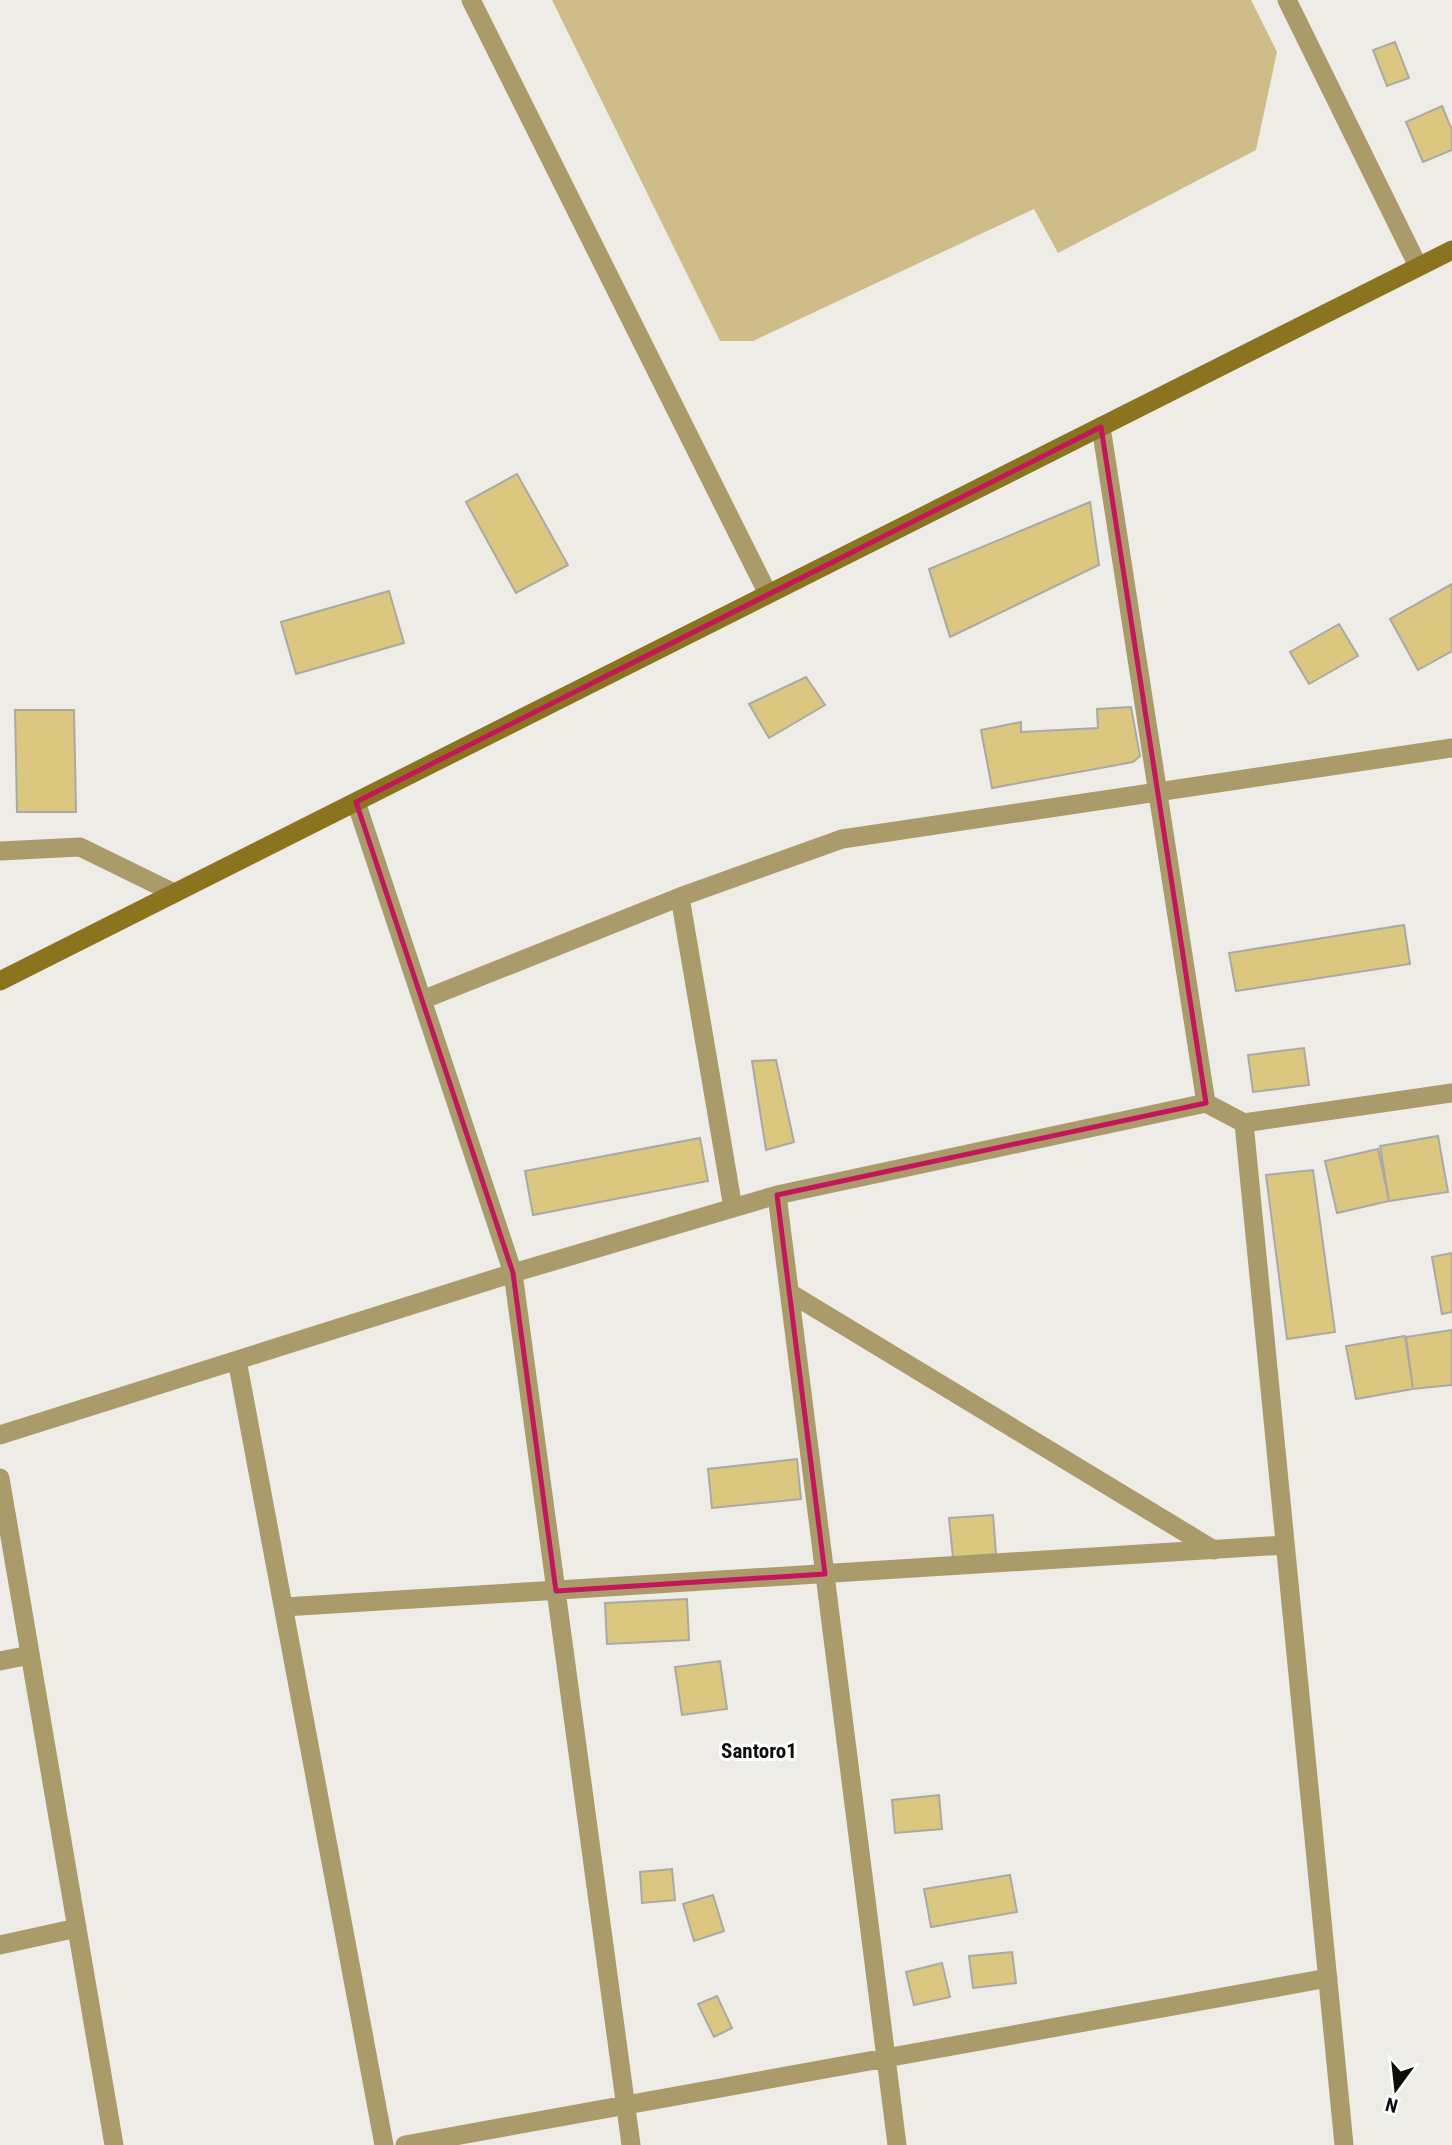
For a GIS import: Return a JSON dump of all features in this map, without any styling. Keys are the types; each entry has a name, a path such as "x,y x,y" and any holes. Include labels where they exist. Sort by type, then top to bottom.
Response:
{"main road":[{"path":"0,981 1452,250"}],"street":[{"path":"471,0 768,594"},
{"path":"1287,0 1418,267"},
{"path":"1101,427 1206,1103"},
{"path":"422,1000 680,897 842,839 1452,748"},
{"path":"356,802 513,1273 631,2145"},
{"path":"0,851 80,847 174,893"},
{"path":"680,897 733,1208"},
{"path":"0,1435 513,1273 777,1195 1206,1103 1244,1123 1452,1093"},
{"path":"1244,1123 1344,2145"},
{"path":"777,1195 897,2145"},
{"path":"790,1293 1214,1550"},
{"path":"237,1360 384,2145"},
{"path":"0,1478 114,2145"},
{"path":"284,1607 1285,1545"},
{"path":"0,1661 30,1655"},
{"path":"0,1945 77,1928"},
{"path":"405,2145 1328,1978"}],"highlighted area":[{"path":"1101,427 1206,1103 777,1195 825,1574 556,1591 513,1273 356,802"}],"shaded area":[{"path":"552,0 1251,0 1277,52 1256,150 1058,253 1034,209 753,341 720,341"}],"building":[{"path":"1395,42 1409,78 1387,86 1373,50"},
{"path":"1442,106 1452,130 1452,150 1423,162 1406,122"},
{"path":"517,474 568,565 516,593 466,502"},
{"path":"1090,502 1099,565 950,637 929,569"},
{"path":"1452,584 1452,651 1418,670 1390,619"},
{"path":"389,591 404,643 296,674 281,622"},
{"path":"1339,624 1358,656 1309,684 1290,652"},
{"path":"806,677 825,705 769,738 749,704"},
{"path":"1131,707 1140,756 1133,762 992,788 981,730 1021,722 1021,732 1098,728 1097,709"},
{"path":"15,710 74,710 76,812 17,812"},
{"path":"1404,925 1410,964 1236,991 1229,953"},
{"path":"1304,1048 1309,1085 1253,1092 1248,1055"},
{"path":"776,1060 794,1142 766,1150 752,1061"},
{"path":"1438,1136 1448,1192 1389,1201 1380,1146"},
{"path":"700,1138 708,1181 533,1215 525,1171"},
{"path":"1378,1149 1389,1201 1337,1213 1325,1161"},
{"path":"1313,1170 1335,1332 1287,1339 1266,1175"},
{"path":"1452,1253 1452,1312 1442,1314 1432,1257"},
{"path":"1452,1330 1452,1385 1413,1389 1406,1337"},
{"path":"1405,1336 1413,1389 1356,1399 1346,1346"},
{"path":"797,1459 801,1499 712,1508 708,1469"},
{"path":"993,1515 996,1554 953,1558 949,1518"},
{"path":"687,1599 689,1640 607,1644 605,1603"},
{"path":"720,1661 727,1709 682,1715 675,1667"},
{"path":"939,1795 942,1829 895,1833 892,1800"},
{"path":"672,1869 675,1900 642,1903 640,1872"},
{"path":"1010,1875 1017,1912 931,1927 924,1889"},
{"path":"713,1895 724,1931 694,1941 683,1904"},
{"path":"1012,1952 1016,1983 973,1988 969,1956"},
{"path":"942,1963 950,1997 914,2005 906,1972"},
{"path":"717,1996 732,2028 714,2037 698,2004"}],"district":[{"name":"Santoro1","path":"759,1751"}]}
